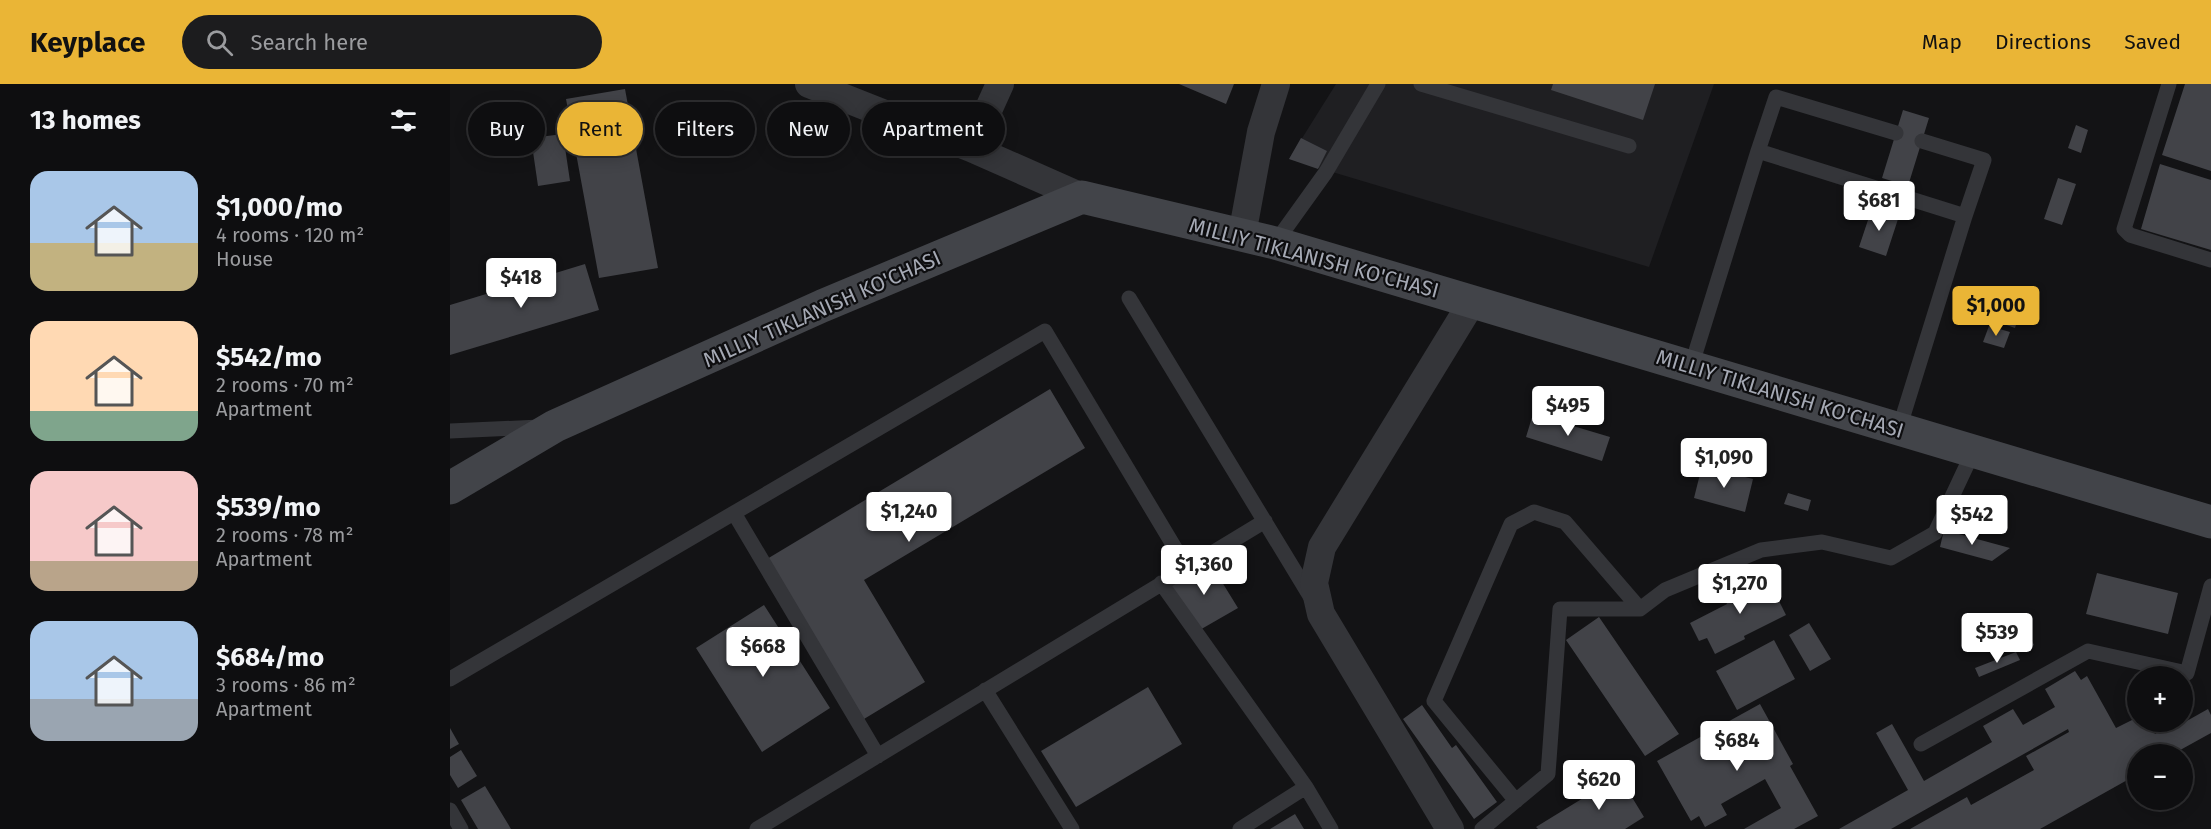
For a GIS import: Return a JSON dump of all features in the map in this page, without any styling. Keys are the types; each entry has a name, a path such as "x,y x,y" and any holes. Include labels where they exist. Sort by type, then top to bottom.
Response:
{"main road":[{"name":"MILLIY TIKLANISH KO'CHASI","path":"450,488 555,426 822,306 1082,197 1275,243 2211,522"}],"street":[{"path":"809,84 862,105"},
{"path":"992,102 1000,84"},
{"path":"1242,235 1261,132 1276,84"},
{"path":"989,156 1082,197"},
{"path":"1450,829 1321,614 1314,582 1322,547 1472,302"}],"lane":[{"path":"1275,243 1326,172 1378,84"},
{"path":"1421,84 1629,146"},
{"path":"2169,84 2124,229 2130,235 2211,260"},
{"path":"1690,368 1776,97 1896,133"},
{"path":"1899,429 1984,160 1922,141"},
{"path":"1758,151 1965,216"},
{"path":"1130,298 1321,614"},
{"path":"450,679 1045,331 1187,568"},
{"path":"450,431 555,426"},
{"path":"1482,829 1548,774 1560,609 1640,609 1665,590 1761,550 1822,542 1891,558 1935,533 1973,452"},
{"path":"1516,801 1434,701 1511,524 1534,512 1565,522 1640,609"},
{"path":"734,513 878,756"},
{"path":"757,829 1265,521"},
{"path":"1161,584 1306,787 1331,829"},
{"path":"1921,744 2088,651 2187,673 2211,586"},
{"path":"986,690 1072,829"},
{"path":"1240,829 1306,787"},
{"path":"450,810 461,829"}],"shaded area":[{"path":"1336,84 1714,84 1649,267 1289,159"}],"building":[{"path":"1179,84 1234,84 1226,104"},
{"path":"1553,84 1655,84 1643,120 1551,90"},
{"path":"2185,84 2211,84 2211,171 2162,155"},
{"path":"625,89 627,102 567,102 566,99"},
{"path":"1903,110 1929,118 1908,186 1882,178"},
{"path":"2076,125 2088,130 2081,153 2068,148"},
{"path":"557,135 557,156 566,156 570,181 538,186 534,156 545,156 545,136"},
{"path":"1301,138 1327,151 1318,169 1289,159"},
{"path":"577,156 637,156 658,268 599,278"},
{"path":"2160,164 2211,180 2211,250 2141,229"},
{"path":"2058,178 2076,184 2062,225 2044,219"},
{"path":"1872,208 1899,216 1886,256 1859,247"},
{"path":"585,264 599,310 450,355 450,305"},
{"path":"2005,293 2024,300 2015,328 1995,321"},
{"path":"1989,326 2010,332 2004,348 1983,342"},
{"path":"1050,389 1085,448 864,580 925,682 864,719 767,559"},
{"path":"1533,414 1610,437 1602,461 1526,437"},
{"path":"1702,466 1753,479 1745,512 1694,498"},
{"path":"1788,493 1811,500 1808,511 1784,504"},
{"path":"1944,530 2010,548 1992,561 1940,547"},
{"path":"1209,561 1238,608 1198,631 1170,584"},
{"path":"1765,573 1786,615 1744,636 1745,639 1715,654 1707,638 1699,641 1690,623 1727,604 1723,595"},
{"path":"2097,573 2178,593 2168,634 2086,614"},
{"path":"764,605 830,708 762,752 696,648"},
{"path":"1599,617 1679,734 1645,756 1566,640"},
{"path":"1809,623 1831,659 1810,671 1789,635"},
{"path":"2026,629 2034,645 2026,649 2017,633"},
{"path":"1774,640 1795,679 1737,710 1716,671"},
{"path":"2016,652 2020,660 1979,677 1975,668"},
{"path":"2075,671 2081,680 2087,676 2116,728 2127,722 2127,732 2154,732 2155,734 2193,732 2193,717 2208,709 2211,715 2211,733 2191,744 2127,744 2127,780 2040,829 1910,829 1967,797 1971,805 2034,770 2026,756 2069,732 2068,729 1891,829 1839,829 1908,790 1876,733 1892,724 1924,781 1992,742 1983,726 2013,709 2023,725 2055,707 2045,689"},
{"path":"1148,687 1182,744 1076,807 1041,751"},
{"path":"1760,704 1793,764 1790,766 1818,816 1794,829 1744,829 1781,808 1765,779 1721,804 1727,815 1705,827 1699,816 1691,821 1657,761"},
{"path":"1422,705 1452,748 1456,745 1497,802 1474,819 1403,719"},
{"path":"450,728 459,744 450,749"},
{"path":"461,750 477,776 458,788 450,775 450,757"},
{"path":"1619,776 1644,817 1625,829 1538,829 1536,827"},
{"path":"485,786 511,829 478,829 461,800"},
{"path":"1295,814 1304,829 1270,829"}]}
